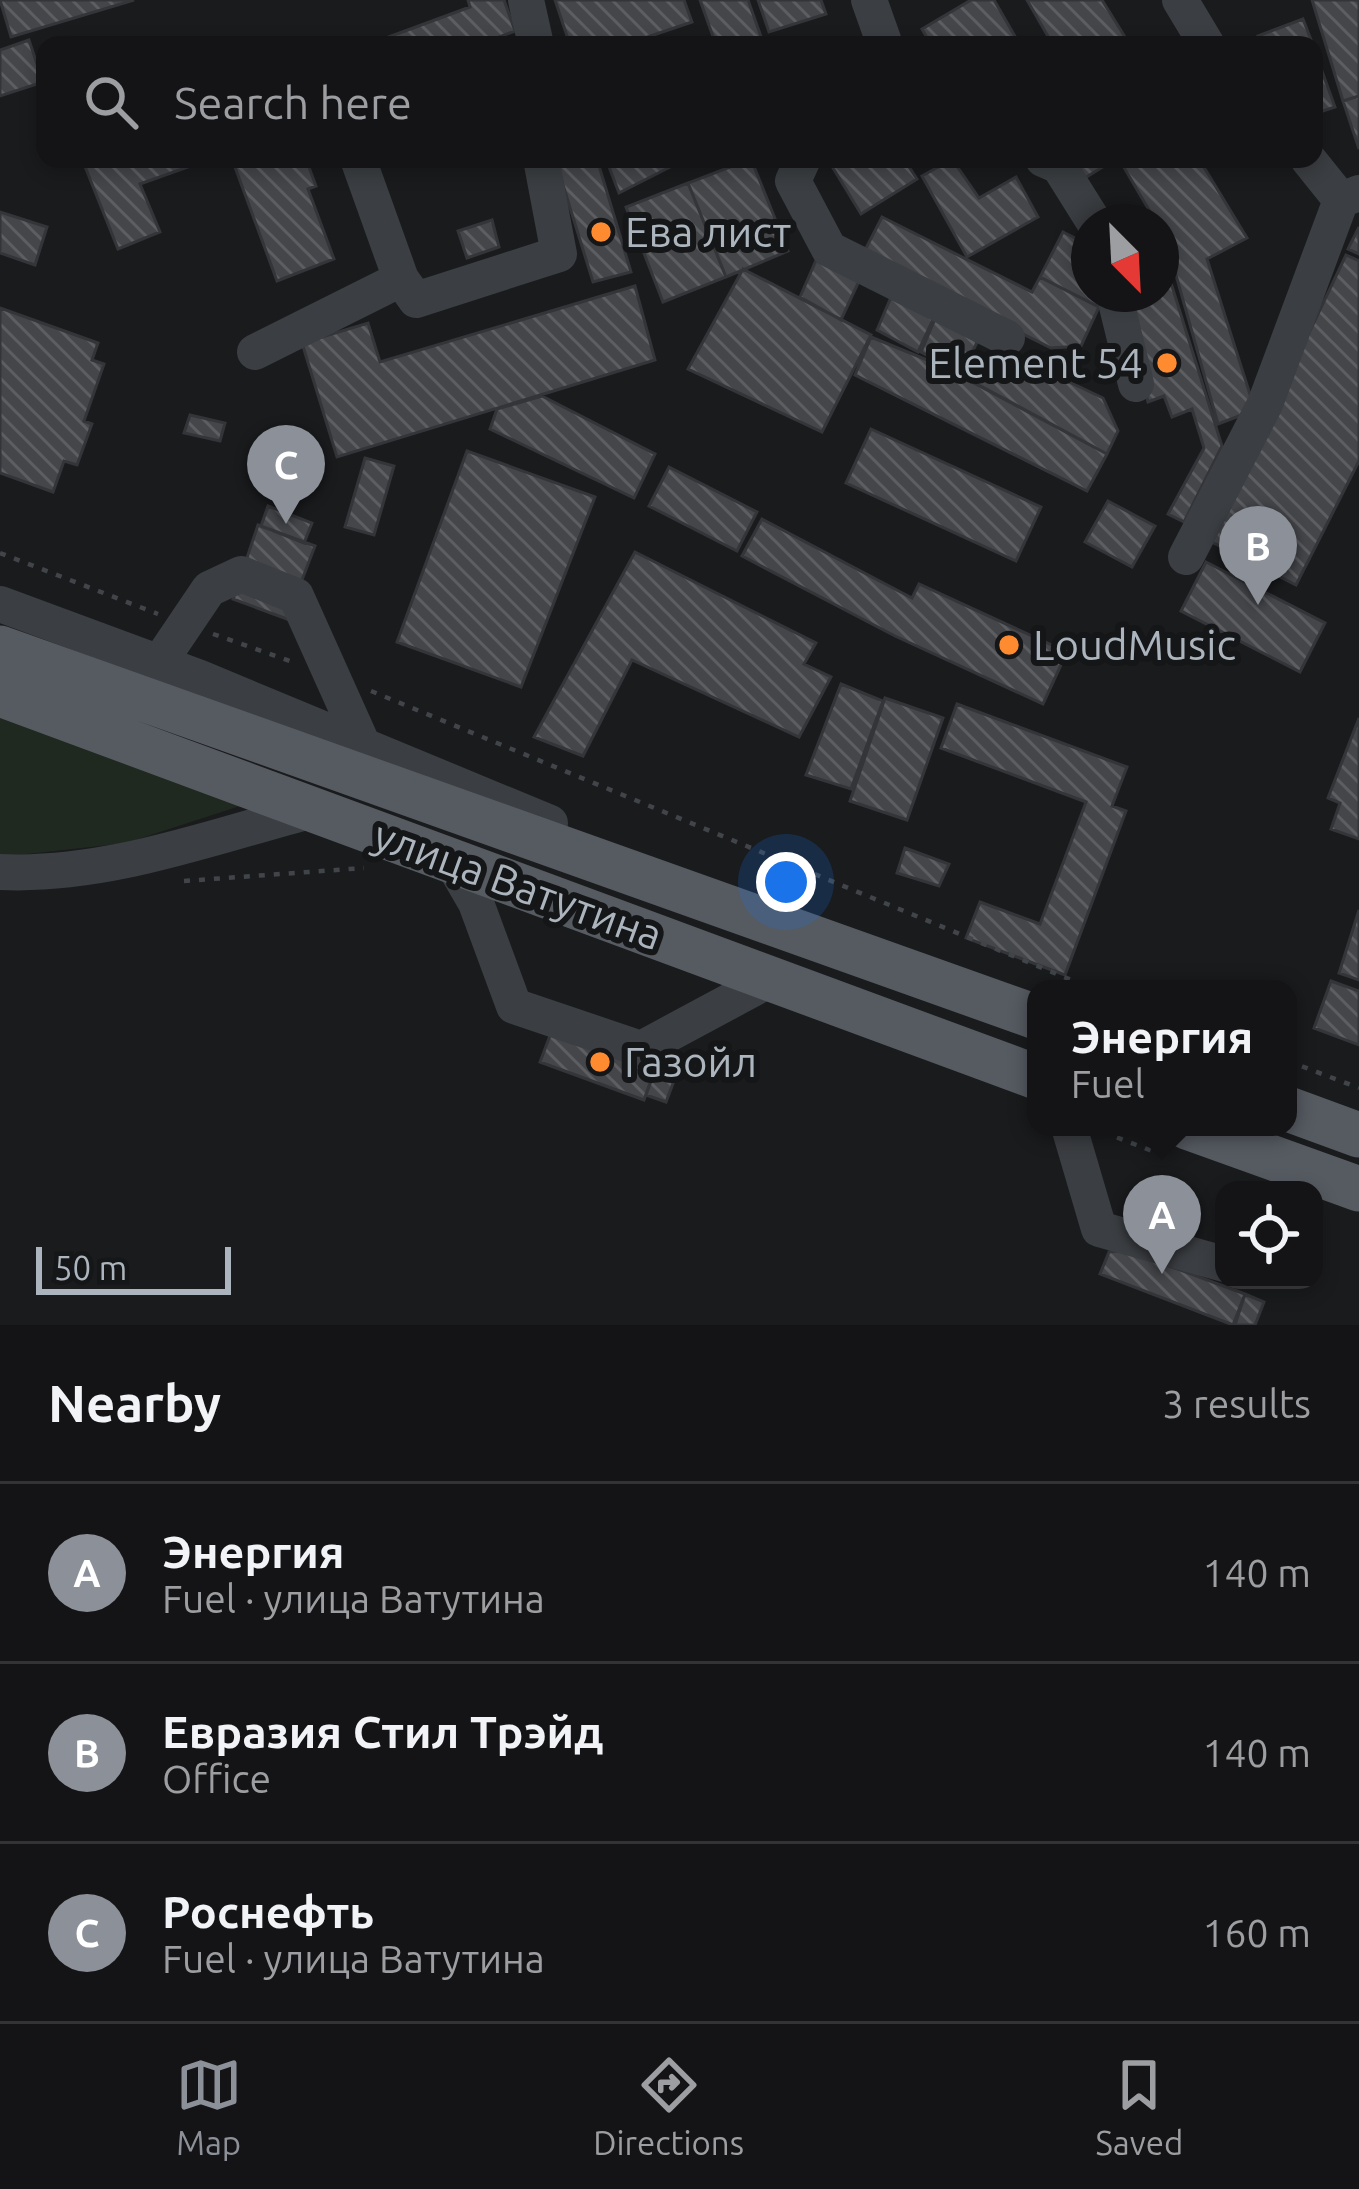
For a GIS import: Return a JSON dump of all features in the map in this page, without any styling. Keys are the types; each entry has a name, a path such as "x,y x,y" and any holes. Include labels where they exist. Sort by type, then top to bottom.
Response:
{"main road":[{"name":"улица Ватутина","path":"0,648 1027,1014"},
{"name":"улица Ватутина","path":"0,694 139,700 313,810 1027,1074"},
{"path":"1297,1112 1359,1135"},
{"path":"1207,1136 1300,1181"},
{"path":"1323,1192 1359,1217"}],"street":[{"path":"526,0 534,36"},
{"path":"869,0 882,36"},
{"path":"1180,0 1202,36"},
{"path":"361,168 400,279 416,300 559,254 543,168"},
{"path":"798,168 793,181 829,249 1007,338"},
{"path":"1060,168 1083,204"},
{"path":"1186,557 1265,404 1350,196 1318,168"},
{"path":"255,352 400,279"},
{"path":"1118,312 1136,384"},
{"path":"139,700 209,589 241,574 296,596 362,743"},
{"path":"0,604 139,700 362,743 565,830 654,878"},
{"path":"0,872 52,874 168,850 313,810"},
{"path":"451,860 476,903 514,1006 641,1049 771,979"},
{"path":"1072,1136 1100,1229 1215,1261"}],"path":[{"path":"0,553 184,625 330,674 1071,980"},
{"path":"176,881 376,868"},
{"path":"1297,1064 1359,1088"}],"green space":[{"path":"0,717 240,806 126,843 0,857"}],"building":[{"path":"0,0 134,0 11,37"},
{"path":"468,0 504,0 515,31 502,36 391,36 470,7"},
{"path":"555,0 684,0 692,22 651,36 567,36"},
{"path":"700,0 748,0 761,36 713,36"},
{"path":"758,0 821,0 826,14 769,32"},
{"path":"971,0 994,0 1015,36 926,36 922,29"},
{"path":"1027,0 1102,0 1124,36 1048,36"},
{"path":"1312,0 1359,0 1359,96 1343,101"},
{"path":"1303,19 1310,36 1258,36"},
{"path":"29,40 36,61 36,84 0,96 0,50"},
{"path":"1323,74 1335,107 1323,111"},
{"path":"1359,96 1359,149 1343,101"},
{"path":"86,168 185,168 140,184 160,232 118,249"},
{"path":"235,168 309,168 316,186 308,189 334,259 277,281"},
{"path":"558,168 600,168 631,272 593,282"},
{"path":"609,168 668,168 619,193"},
{"path":"727,168 755,168 788,251 726,277 688,183"},
{"path":"833,168 910,168 917,179 861,214"},
{"path":"936,168 958,168 979,198 1016,177 1038,217 967,257 922,176"},
{"path":"1079,168 1101,168 1085,178"},
{"path":"1124,168 1204,168 1247,238 1207,259 1255,410 1218,424 1179,286 1179,204 1145,204"},
{"path":"688,183 726,277 663,302 626,207"},
{"path":"0,212 47,227 35,265 0,253"},
{"path":"882,217 1032,292 1040,277 1071,293 1071,312 1097,312 1081,346 1051,348 863,254"},
{"path":"492,220 499,247 467,258 458,231"},
{"path":"1359,227 1359,254 1348,249"},
{"path":"1063,232 1071,236 1071,293 1040,277"},
{"path":"1346,255 1359,261 1359,461 1296,585 1210,541"},
{"path":"817,258 860,279 841,320 800,297"},
{"path":"743,269 871,335 822,432 688,369"},
{"path":"635,286 655,360 337,457 302,343 368,323 380,362"},
{"path":"894,290 937,311 918,352 877,330"},
{"path":"0,308 98,343 92,360 104,364 84,421 92,424 77,465 64,461 53,492 0,473"},
{"name":"Element 54","path":"1179,309 1222,446 1184,522 1168,514 1204,448 1192,409 1172,417 1164,396 1148,402 1125,312"},
{"path":"938,312 981,334 962,374 921,352"},
{"path":"871,337 942,366 1107,454 1087,491 855,375"},
{"path":"998,348 1103,398 1118,431 1107,454 977,384"},
{"path":"542,396 655,454 634,498 490,429 497,409"},
{"path":"190,415 225,423 220,441 184,433"},
{"path":"871,429 1041,507 1016,561 846,483"},
{"path":"467,451 595,497 521,687 397,642"},
{"path":"365,458 394,466 374,535 345,527"},
{"path":"669,467 757,512 737,551 649,506"},
{"path":"1108,501 1155,526 1132,567 1085,542"},
{"path":"268,506 312,523 304,543 261,526"},
{"path":"762,519 912,598 919,584 1067,652 1043,704 895,636 742,556"},
{"path":"258,525 315,546 287,619 233,599"},
{"path":"635,552 816,643 804,664 831,677 799,737 632,660 583,756 534,737"},
{"path":"1206,562 1325,623 1300,672 1181,611"},
{"path":"841,684 883,701 851,789 806,775"},
{"path":"885,698 943,718 907,820 850,801"},
{"path":"957,704 1127,767 1112,806 1126,811 1065,975 966,938 980,902 1040,924 1086,802 941,748"},
{"path":"1359,718 1359,839 1331,829 1340,803 1328,798"},
{"path":"905,848 949,864 939,886 897,873"},
{"path":"1359,910 1359,980 1339,973"},
{"path":"1331,981 1359,991 1359,1045 1314,1028"},
{"path":"554,1025 657,1063 644,1100 540,1062"},
{"path":"655,1070 675,1078 666,1102 646,1095"},
{"path":"1126,1250 1215,1283 1215,1289 1245,1294 1233,1325 1100,1274 1109,1252"},
{"path":"1245,1294 1264,1302 1255,1325 1235,1325"}],"place":[{"name":"Ева лист","path":"601,232"},
{"name":"Element 54","path":"1167,363"},
{"name":"Роснефть","path":"286,524"},
{"name":"Евразия Стил Трэйд","path":"1258,605"},
{"name":"LoudMusic","path":"1009,645"},
{"name":"Газойл","path":"600,1062"},
{"name":"Энергия","path":"1162,1274"}]}
